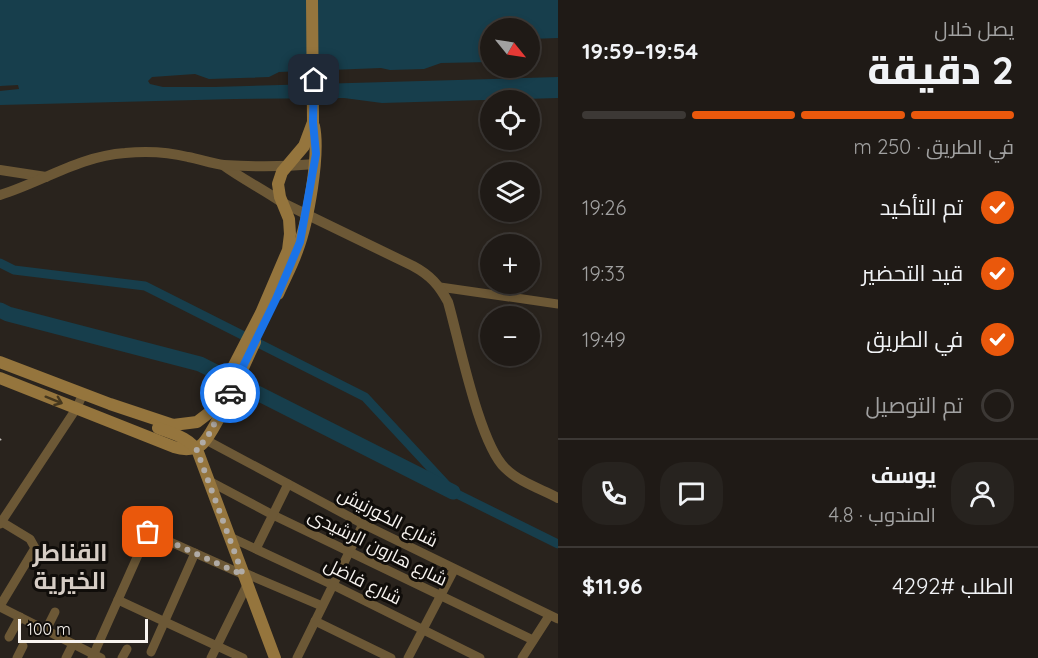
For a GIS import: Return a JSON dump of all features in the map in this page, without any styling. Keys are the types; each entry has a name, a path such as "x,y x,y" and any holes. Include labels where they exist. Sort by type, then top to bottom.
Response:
{"main road":[{"path":"0,362 110,404 173,425 197,422 210,412 298,249 317,148 313,122 312,0"},
{"path":"0,378 180,449 201,444 214,426 264,315 290,242 289,219 278,191 278,184 282,172 304,146 313,122"},
{"path":"110,404 119,413 201,444"},
{"path":"201,444 209,480 275,658"}],"street":[{"path":"0,195 22,189 79,163 123,153 150,152 187,156 223,165 268,168 315,165"},
{"path":"223,165 237,176 283,203 423,272 440,287 448,302 480,416 496,457 516,477 558,498"},
{"path":"0,170 46,177"},
{"path":"440,287 558,304"},
{"path":"83,394 76,409 1,523 30,539 35,548 0,606 96,657 118,600 155,517"},
{"name":"شارع الكورنيش","path":"201,444 288,484 454,570 554,617"},
{"name":"شارع هارون الرشيدى","path":"209,480 273,515 533,640"},
{"path":"256,549 288,484"},
{"path":"297,658 363,524"},
{"path":"137,527 244,577 322,606"},
{"name":"شارع فاضل","path":"230,537 480,658"},
{"path":"151,651 195,553"},
{"path":"408,658 454,570"},
{"path":"211,658 244,577"},
{"path":"118,600 243,658"},
{"path":"46,630 55,612"},
{"path":"9,637 20,617"},
{"path":"522,658 533,640 554,617"},
{"path":"315,621 392,658"},
{"path":"66,658 73,644"},
{"path":"17,658 23,646"}],"water":[{"path":"0,0 558,0 558,38 540,39 540,18 480,18 480,62 441,63 424,69 381,68 279,72 269,77 209,79 195,74 152,77 148,81 150,84 163,87 214,87 558,77 558,98 540,99 540,90 480,90 480,100 382,103 344,98 235,99 0,105 0,91 19,89 18,85 0,86"}],"waterway":[{"path":"0,263 14,270 145,286 365,397 453,492 558,544"},
{"path":"0,310 200,364 453,492"}],"way so far":[{"path":"148,532 243,575 196,448 206,440 230,393"}],"district":[{"name":"القناطر الخيرية","path":"70,566"}],"route":[{"path":"230,393 276,299 300,242 316,154 313,122 314,80"}]}
